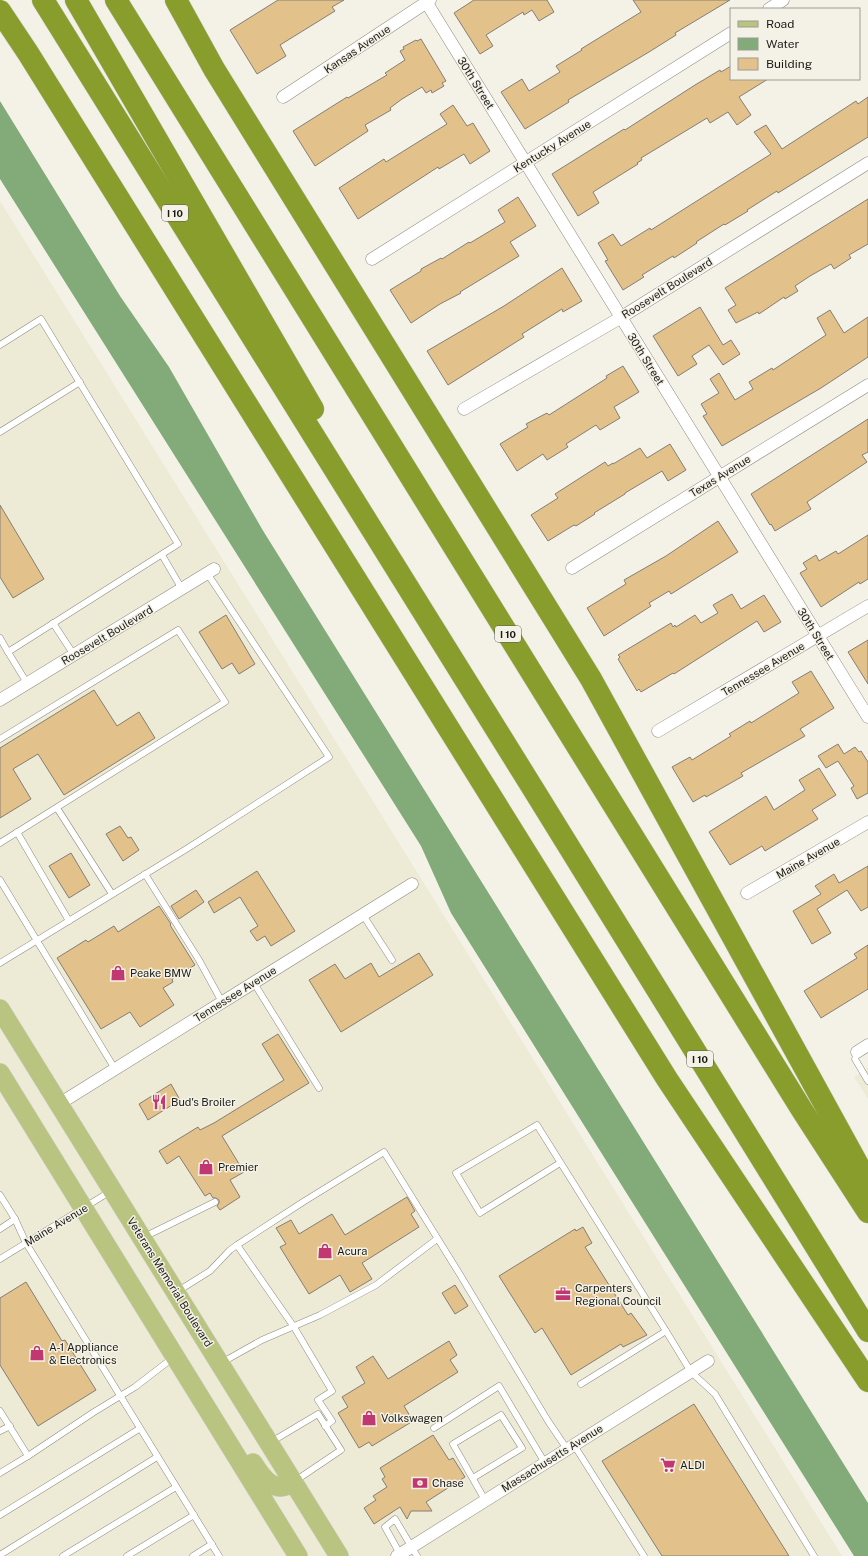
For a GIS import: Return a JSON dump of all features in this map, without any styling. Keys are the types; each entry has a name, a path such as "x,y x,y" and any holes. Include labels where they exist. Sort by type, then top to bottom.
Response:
{"highway":[{"path":"39,0 64,34"},
{"name":"I 10","path":"43,0 868,1331"},
{"path":"76,0 532,787"},
{"name":"I 10","path":"116,0 802,1110 868,1212"},
{"path":"122,0 150,55"},
{"path":"176,0 214,69 591,679 868,1183"},
{"path":"0,10 667,1079 868,1381"}],"main road":[{"name":"Veterans Memorial Boulevard","path":"0,1008 339,1556"},
{"path":"0,1032 51,1113 60,1122 72,1125"},
{"path":"0,1073 298,1556"},
{"path":"175,1356 187,1364 195,1372 260,1475 270,1484 279,1488 287,1487 293,1482"}],"street":[{"path":"770,8 783,0"},
{"name":"Kansas Avenue","path":"283,97 427,1"},
{"name":"30th Street","path":"427,1 620,318 868,717"},
{"name":"Kentucky Avenue","path":"372,258 526,163 730,34"},
{"name":"Roosevelt Boulevard","path":"464,410 620,318 868,163"},
{"name":"Texas Avenue","path":"572,568 868,385"},
{"name":"Roosevelt Boulevard","path":"0,700 211,571"},
{"name":"Tennessee Avenue","path":"658,732 868,606"},
{"name":"Maine Avenue","path":"747,893 868,822"},
{"name":"Tennessee Avenue","path":"59,1104 412,884"},
{"path":"857,1052 868,1045"},
{"name":"Massachusetts Avenue","path":"398,1555 414,1552 484,1500 708,1361"}],"lane":[{"path":"0,345 41,319 178,544 8,652"},
{"path":"0,432 80,382"},
{"path":"162,555 182,588"},
{"path":"0,963 145,874 329,757 211,571"},
{"path":"53,623 74,655"},
{"path":"0,739 178,630 225,702 0,843"},
{"path":"0,638 27,684"},
{"path":"56,808 112,894"},
{"path":"17,832 69,921"},
{"path":"145,874 199,960 222,1002"},
{"path":"0,880 115,1069"},
{"path":"363,915 392,960"},
{"path":"254,983 319,1088"},
{"path":"857,1052 855,1059 868,1081"},
{"path":"560,1163 480,1213 456,1173 537,1125 691,1372 714,1394 814,1556"},
{"path":"176,1292 210,1271 230,1250 237,1245 384,1152 548,1421 570,1447 644,1556"},
{"name":"Maine Avenue","path":"0,1259 113,1191"},
{"path":"0,1195 15,1219 26,1243 119,1397 219,1556"},
{"path":"142,1238 215,1202"},
{"path":"0,1229 15,1219"},
{"path":"220,1364 262,1340 320,1315 376,1285 437,1239"},
{"path":"237,1245 294,1327 332,1391 318,1400 332,1421 326,1426"},
{"path":"581,1384 666,1331"},
{"path":"0,1473 150,1377 175,1356"},
{"path":"434,1428 499,1386 545,1463"},
{"path":"0,1411 28,1456"},
{"path":"270,1443 318,1414 341,1450 293,1482"},
{"path":"473,1478 522,1448 502,1415 454,1444 484,1500"},
{"path":"0,1431 10,1426"},
{"path":"0,1515 140,1429"},
{"path":"0,1555 157,1457"},
{"path":"63,1556 176,1487"},
{"path":"127,1556 194,1515"},
{"path":"398,1555 385,1527 395,1519 414,1552"},
{"path":"193,1556 212,1544"}],"shaded area":[{"path":"0,201 842,1556 0,1556"},
{"path":"868,1068 868,1099 854,1077"}],"water":[{"path":"0,101 120,296 169,367 262,529 868,1503 868,1556 854,1556 451,913 421,846 0,179"}],"building":[{"path":"278,0 344,0 332,7 335,11 280,45 286,56 257,74 230,30"},
{"path":"474,0 547,0 554,12 539,21 532,10 524,15 523,12 486,35 493,46 480,54 454,13"},
{"path":"633,0 730,0 675,33 676,35 649,52 568,100 569,102 525,129 501,92 522,79 529,91 560,72 556,66 641,12"},
{"path":"421,39 446,81 442,83 444,86 432,93 431,90 426,93 422,87 402,99 390,108 391,110 365,125 368,131 315,166 293,131 347,97 348,98 387,75 385,73 405,60 400,51 404,49 403,47"},
{"path":"730,67 730,80 766,80 739,97 751,115 737,125 728,112 710,123 707,118 641,158 642,160 637,163 638,164 593,192 599,203 578,216 552,174 624,129 625,130 695,85 720,70 721,72"},
{"path":"868,97 868,137 778,193 777,191 747,210 748,211 725,225 724,224 674,258 673,256 642,275 644,277 623,290 605,261 608,260 598,243 613,234 621,246 650,228 651,230 771,154 754,132 766,125 782,149 856,101 858,104"},
{"path":"453,105 467,126 473,123 490,151 470,164 464,154 439,169 438,167 358,219 339,188 384,159 386,162 447,124 440,114"},
{"path":"518,197 536,226 510,242 519,256 411,323 390,290 421,271 421,269 441,258 442,259 505,222 498,210"},
{"path":"868,199 868,244 849,255 851,258 834,269 831,264 810,276 795,286 798,291 785,299 784,297 759,314 758,312 736,323 728,310 736,305 725,288"},
{"path":"562,268 582,301 563,312 562,309 522,334 524,337 448,385 427,351 504,306"},
{"path":"700,307 723,345 731,340 740,354 723,365 709,345 692,356 697,364 678,376 653,336"},
{"path":"830,310 844,333 868,317 868,357 821,388 722,446 703,416 707,414 701,404 719,393 710,379 719,373 735,400 753,389 749,382 772,368 773,370 826,335 817,318"},
{"path":"623,366 639,392 614,407 620,418 600,430 596,425 566,444 568,447 547,460 543,454 517,471 500,444 528,427 526,424 547,413 549,415"},
{"path":"868,419 868,452 862,455 867,462 807,502 811,509 775,531 751,494"},
{"path":"670,444 686,470 668,481 662,471 625,493 576,526 574,525 548,541 531,515 558,498 555,494 605,462 608,466 613,464 640,448 647,458"},
{"path":"0,505 44,579 13,598 0,577"},
{"path":"718,521 738,552 671,594 669,591 649,603 651,606 604,636 587,608 626,584 624,580 666,556"},
{"path":"868,535 868,579 860,584 859,582 821,607 800,573 807,569 803,563 816,555 819,561 836,551 838,554"},
{"path":"732,594 741,609 764,595 781,622 764,632 757,621 674,674 673,673 641,692 639,689 637,691 618,659 620,657 618,655 671,623 673,627 675,625 676,627 695,615 701,623 718,613 713,605"},
{"path":"226,615 255,664 239,674 232,663 222,669 199,632"},
{"path":"868,640 868,684 848,652"},
{"path":"811,671 834,708 800,729 805,736 741,773 743,776 706,797 705,795 693,802 672,767 690,757 692,760 731,736 729,734 750,721 751,723 799,693 792,682"},
{"path":"94,690 117,726 139,712 155,738 64,795 38,754 13,769 31,799 0,818 0,748"},
{"path":"838,744 844,754 855,747 859,752 861,751 868,762 868,793 857,799 851,788 854,786 838,761 826,768 818,756"},
{"path":"819,768 836,795 812,810 818,819 765,851 762,846 730,865 709,832 766,796 774,810 805,790 799,780"},
{"path":"120,826 128,838 131,837 139,850 123,861 106,834"},
{"path":"71,853 90,885 69,898 49,866"},
{"path":"868,866 868,907 861,911 847,890 817,909 831,933 812,944 793,911 821,894 815,886 834,874 839,883"},
{"path":"257,871 295,931 271,946 265,936 257,941 250,931 258,926 240,897 214,913 208,902"},
{"path":"196,890 204,902 179,919 171,906"},
{"path":"159,906 195,965 172,979 173,982 163,988 174,1005 140,1027 130,1012 101,1029 57,958 86,940 88,942 114,926 118,932"},
{"path":"868,945 868,989 821,1018 804,991 857,958 854,954"},
{"path":"419,953 433,975 341,1032 309,980 335,964 345,979 371,963 379,977"},
{"path":"278,1034 309,1083 222,1136 244,1172 230,1180 240,1197 220,1210 217,1206 219,1200 213,1198 210,1193 205,1196 179,1156 167,1164 159,1151 198,1127 200,1130 214,1123 284,1080 262,1044"},
{"name":"Bud's Broiler","path":"171,1084 180,1100 148,1120 139,1104"},
{"path":"407,1197 415,1211 411,1214 419,1227 362,1263 372,1279 350,1292 340,1275 309,1294 280,1247 286,1244 276,1228 291,1220 299,1234 332,1214 345,1235"},
{"name":"Carpenters Regional Council","path":"583,1227 592,1243 585,1247 628,1315 631,1313 647,1335 623,1347 621,1344 571,1375 542,1328 535,1333 499,1276 575,1229 576,1231"},
{"name":"A-1 Appliance & Electronics","path":"26,1282 62,1341 65,1340 96,1390 38,1426 0,1365 0,1298"},
{"path":"455,1285 468,1306 455,1314 442,1293"},
{"path":"449,1341 457,1355 450,1360 458,1372 404,1406 413,1421 372,1446 369,1442 359,1448 338,1413 348,1407 342,1397 365,1383 356,1367 373,1356 388,1379"},
{"path":"694,1404 789,1556 662,1556 602,1461"},
{"name":"Chase","path":"433,1435 449,1460 453,1458 465,1477 426,1502 432,1511 411,1511 407,1519 400,1507 374,1524 364,1508 376,1500 373,1496 387,1487 382,1479 385,1477 380,1468"}],"place":[{"name":"Peake BMW","path":"118,973"},
{"name":"Bud's Broiler","path":"159,1102"},
{"name":"Premier","path":"206,1167"},
{"name":"Acura","path":"325,1251"},
{"name":"Carpenters Regional Council","path":"563,1294"},
{"name":"A-1 Appliance & Electronics","path":"37,1353"},
{"name":"Volkswagen","path":"369,1418"},
{"name":"ALDI","path":"668,1465"},
{"name":"Chase","path":"420,1483"}]}
